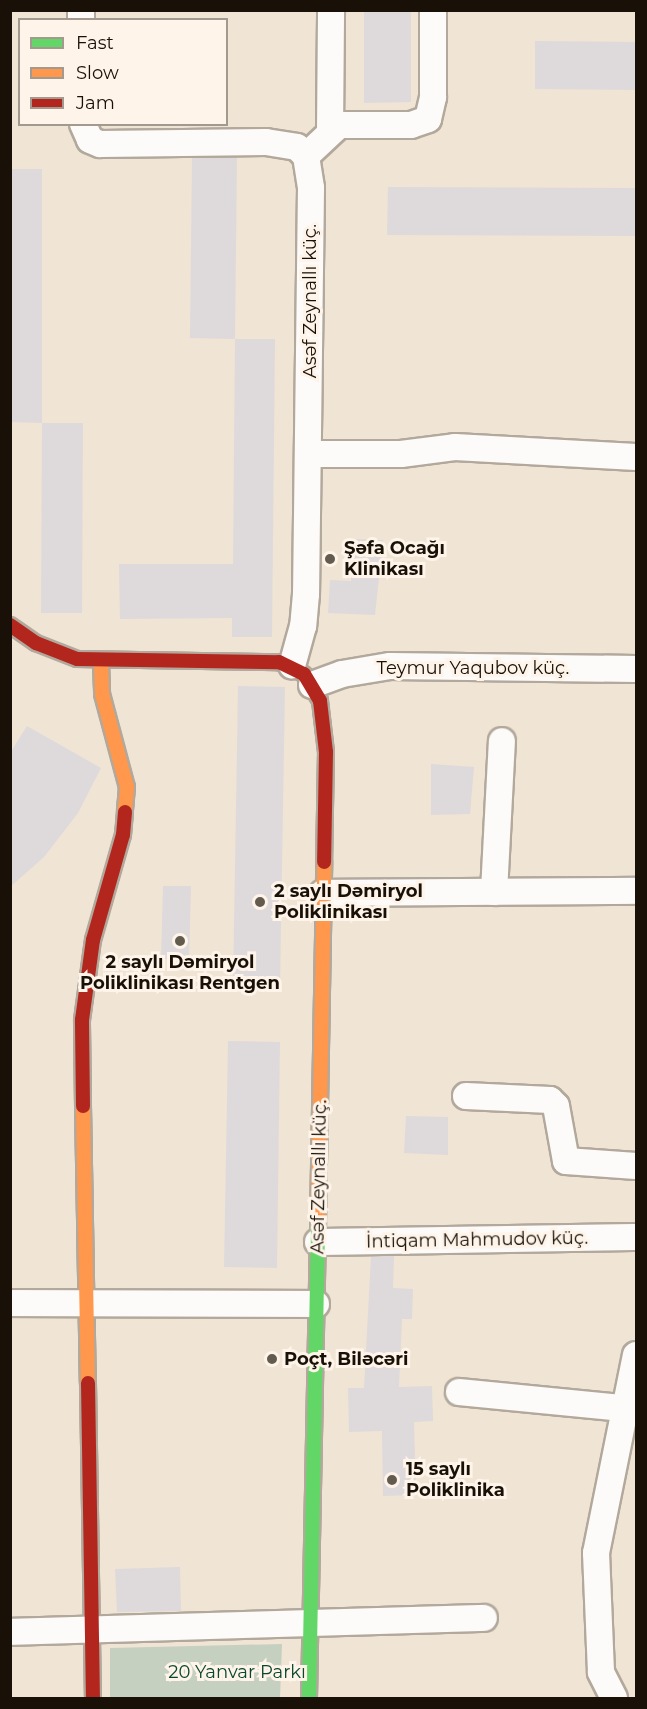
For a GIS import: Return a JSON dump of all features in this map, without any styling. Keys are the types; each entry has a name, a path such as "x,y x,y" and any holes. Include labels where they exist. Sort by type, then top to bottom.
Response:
{"main road":[{"path":"10,625 52,651 101,662 262,660 292,666"},
{"path":"93,1698 86,1303 84,987 123,835 127,787 102,694 101,662"},
{"name":"Asəf Zeynallı küç.","path":"292,666 312,685 322,710 326,752 309,1698"}],"street":[{"path":"330,131 331,10"},
{"path":"87,132 115,146 199,134 297,147 306,156 330,131 353,123 411,125 428,120 433,97 433,10"},
{"name":"Asəf Zeynallı küç.","path":"292,666 304,615 309,454 311,188 306,156"},
{"path":"309,454 401,454 455,447 636,457"},
{"name":"Teymur Yaqubov küç.","path":"312,685 342,674 390,666 636,669"},
{"path":"494,892 502,741"},
{"path":"323,893 636,891"},
{"path":"465,1096 550,1100 556,1106 566,1161 636,1166"},
{"name":"İntiqam Mahmudov küç.","path":"318,1242 636,1238"},
{"path":"10,1303 316,1304"},
{"path":"614,1698 601,1672 595,1583 596,1553 611,1496 623,1408 636,1355"},
{"path":"459,1392 623,1408"},
{"path":"10,1632 484,1618"},
{"path":"622,1698 636,1694"}],"green space":[{"name":"20 Yanvar Parkı","path":"282,1644 280,1698 110,1698 110,1648"}],"building":[{"path":"364,10 411,10 411,102 364,103"},
{"path":"535,41 636,42 636,90 535,89"},
{"path":"237,157 235,339 190,338 192,158"},
{"path":"10,169 42,169 42,423 10,422"},
{"path":"388,187 636,188 636,236 387,235"},
{"path":"235,339 275,339 272,637 232,637 232,618 120,619 119,564 233,564"},
{"path":"42,423 83,423 82,613 41,613"},
{"path":"353,539 383,540 375,615 328,613 330,580 351,581"},
{"path":"238,686 285,687 280,988 233,987"},
{"path":"27,726 101,768 78,813 44,857 10,887 10,753"},
{"path":"431,764 474,767 470,814 431,815"},
{"path":"163,886 191,886 189,960 161,959"},
{"path":"228,1041 280,1042 277,1268 224,1267"},
{"path":"406,1116 448,1117 448,1155 404,1153"},
{"path":"371,1256 394,1256 393,1288 413,1289 412,1319 402,1319 399,1387 432,1386 433,1421 414,1422 416,1495 383,1496 382,1431 349,1432 348,1388 364,1388"},
{"path":"180,1567 181,1611 117,1612 115,1569"}],"traffic: fast":[{"path":"309,1698 318,1222"}],"traffic: slow":[{"path":"101,662 102,694 127,787 125,812"},
{"path":"318,1222 324,862"},
{"path":"83,1106 88,1383"}],"traffic: jam":[{"path":"10,625 36,643 77,659 279,662 304,674 320,701 326,752 324,862"},
{"path":"83,1106 82,1020 93,940 123,835 125,812"},
{"path":"88,1383 93,1698"}],"place":[{"name":"Şəfa Ocağı Klinikası","path":"330,559"},
{"name":"2 saylı Dəmiryol Poliklinikası","path":"260,902"},
{"name":"2 saylı Dəmiryol Poliklinikası Rentgen","path":"180,941"},
{"name":"Poçt, Biləcəri","path":"272,1359"},
{"name":"15 saylı Poliklinika","path":"392,1480"}]}
